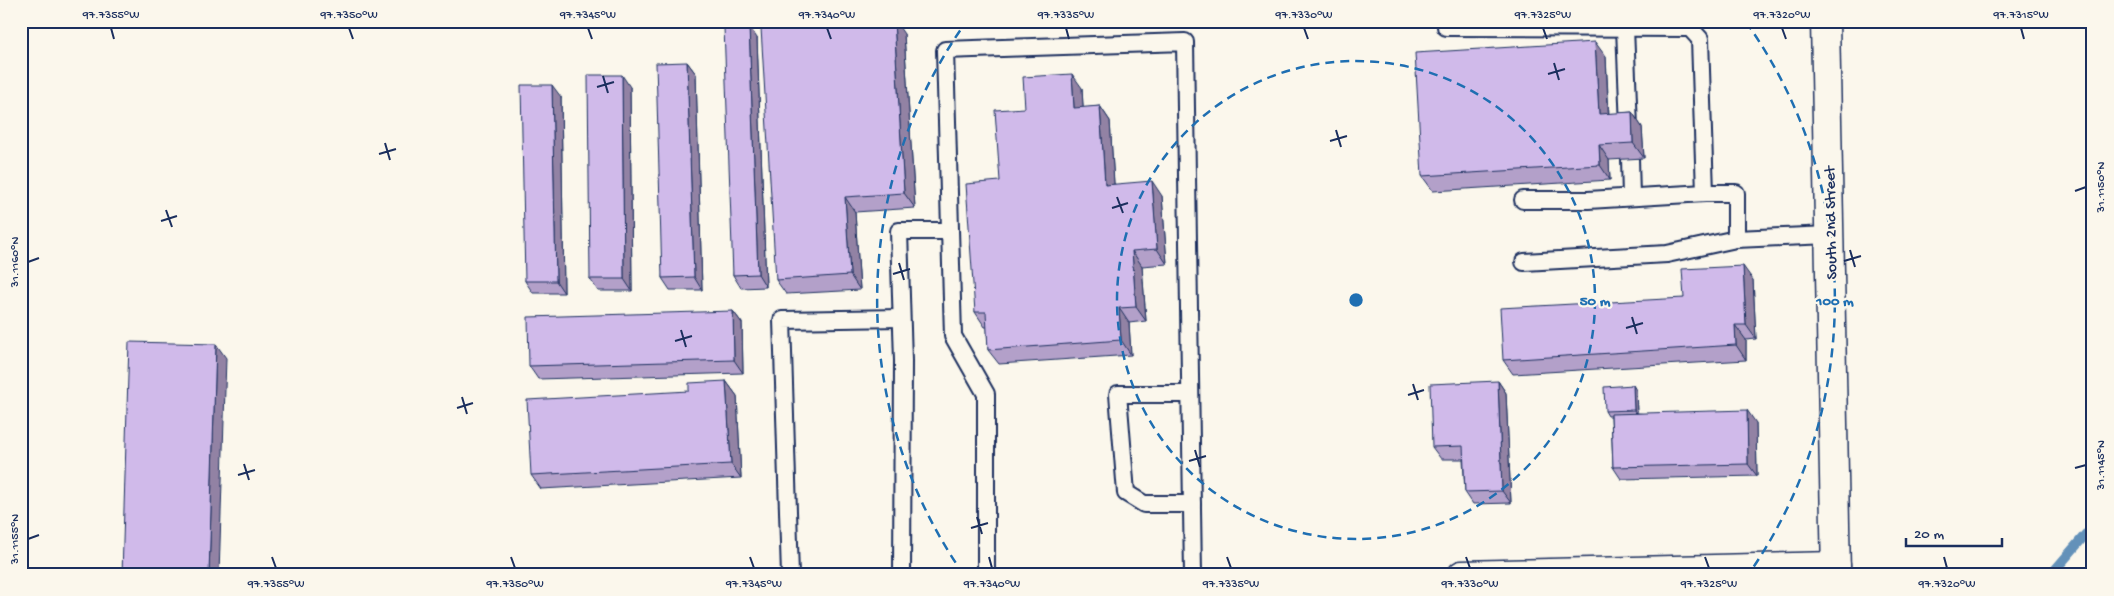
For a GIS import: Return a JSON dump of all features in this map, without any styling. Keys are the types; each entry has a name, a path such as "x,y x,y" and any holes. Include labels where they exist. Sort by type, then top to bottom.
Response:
{"street":[{"name":"South 2nd Street","path":"1825,21 1836,570"},
{"path":"1462,575 1836,570"}],"lane":[{"path":"1446,27 1690,28 1700,39 1705,193"},
{"path":"1625,28 1628,127"},
{"path":"986,575 986,394 953,336 946,50 1184,42 1193,575"},
{"path":"1630,158 1631,198"},
{"path":"1524,200 1631,198 1736,192 1736,239"},
{"path":"902,575 903,361 898,231 950,231"},
{"path":"1524,262 1667,254 1736,239 1830,235"},
{"path":"790,575 782,320 900,318"},
{"path":"1190,394 1118,394 1126,493 1144,504 1192,504"}],"building":[{"path":"860,21 894,21 904,193 845,197 850,275 776,280 761,28"},
{"path":"749,26 758,274 733,275 724,27"},
{"path":"1595,42 1599,114 1632,112 1633,143 1599,145 1600,165 1422,176 1415,53"},
{"path":"687,62 694,277 662,278 656,63"},
{"path":"1072,74 1074,108 1100,106 1105,185 1152,181 1157,249 1132,251 1136,307 1119,308 1121,340 988,350 986,312 975,312 966,184 1000,181 995,110 1025,108 1023,77"},
{"path":"588,75 622,75 624,279 590,279"},
{"path":"521,85 552,85 556,281 525,281"},
{"path":"1743,266 1746,325 1735,325 1736,345 1503,360 1500,308 1684,298 1682,269"},
{"path":"733,311 734,360 529,366 528,317"},
{"path":"129,342 216,344 209,575 122,575"},
{"path":"726,381 731,464 531,475 527,400 689,391 689,383"},
{"path":"1498,381 1502,491 1465,492 1463,446 1432,447 1430,384"},
{"path":"1633,385 1634,410 1605,411 1604,387"},
{"path":"1747,410 1748,464 1613,467 1611,414"}],"waterway":[{"path":"2054,575 2055,570 2086,534 2093,531"}]}
